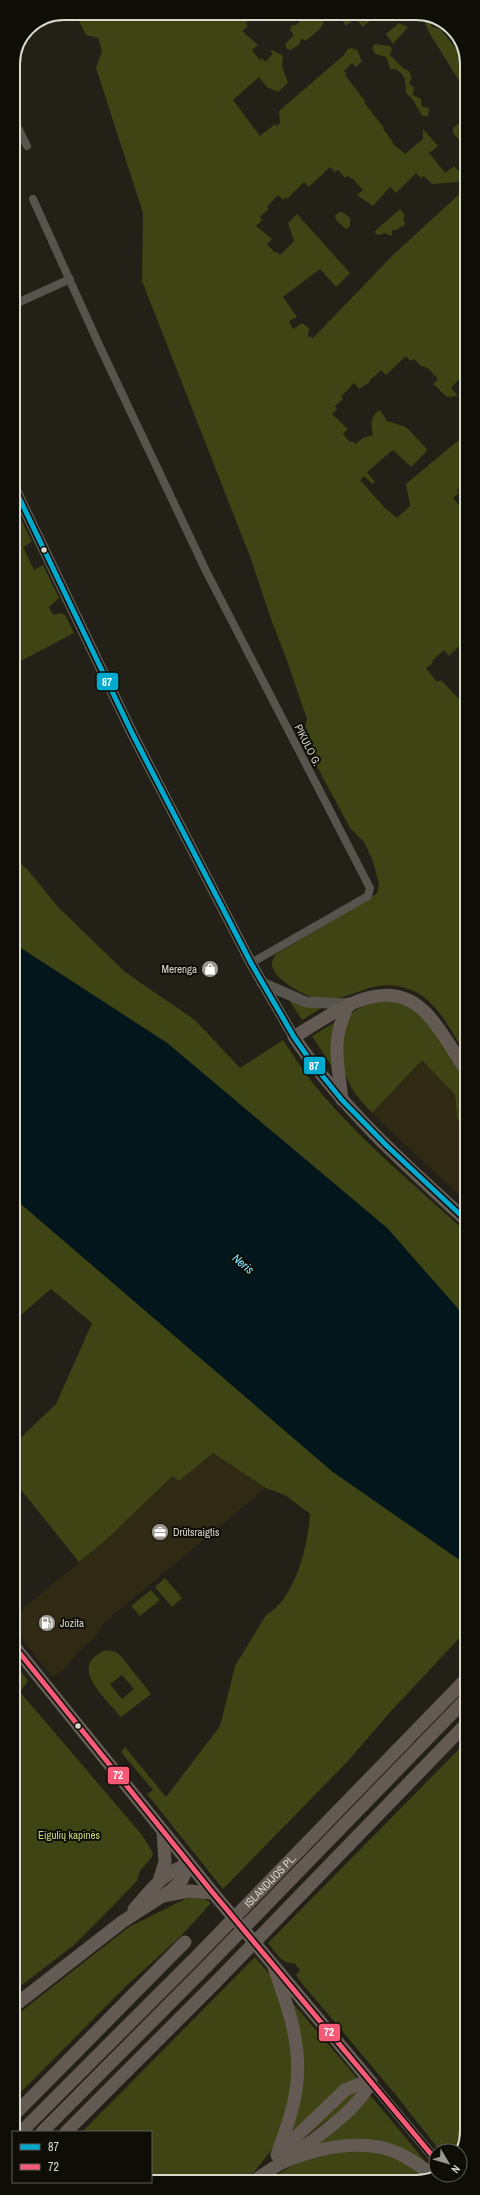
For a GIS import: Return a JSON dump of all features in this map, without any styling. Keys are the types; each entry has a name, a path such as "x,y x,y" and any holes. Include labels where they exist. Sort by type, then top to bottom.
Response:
{"highway":[{"path":"294,1037 349,1004 370,996 402,998 415,1004 432,1021 460,1063"},
{"path":"342,1100 336,1042 341,1020 349,1004"},
{"name":"ISLANDIJOS PL.","path":"22,2131 195,1958 460,1685"},
{"name":"ISLANDIJOS PL.","path":"43,2131 205,1968 460,1705"},
{"path":"67,2131 217,1981 460,1730"},
{"path":"160,1881 165,1862 163,1832"},
{"path":"122,1922 173,1869 189,1864"},
{"path":"20,2001 122,1922 162,1897 182,1880 189,1864"},
{"path":"162,1897 189,1891 213,1893"},
{"path":"20,2109 185,1942"},
{"path":"272,1965 289,2009 296,2037 296,2090 282,2158"},
{"path":"262,2175 282,2158 345,2090 362,2083 371,2082"},
{"path":"282,2158 333,2148 369,2146 398,2153 428,2172"}],"main road":[{"path":"20,500 133,735 251,963 294,1037 312,1063 342,1100 383,1142 460,1214"},
{"path":"262,983 306,1002 322,1004 349,1004"},
{"path":"20,1653 189,1864 371,2082"}],"street":[{"path":"20,132 27,146"},
{"name":"PIKULO G.","path":"33,199 100,347 206,571 370,888 368,896 251,963"},
{"path":"20,302 70,279"},
{"path":"371,2082 428,2150"}],"shaded area":[{"path":"422,1060 455,1095 457,1118 460,1122 460,1196 372,1113"},
{"path":"213,1453 266,1488 105,1622 93,1639 78,1652 64,1670 52,1677 20,1637 20,1611 107,1539 174,1476 179,1481"}],"green space":[{"path":"78,20 249,20 246,23 248,26 242,31 258,45 252,50 260,60 262,58 265,62 273,54 270,51 272,50 283,56 282,66 288,83 278,92 267,87 259,77 233,100 260,136 275,124 277,126 280,123 279,111 344,55 347,50 351,48 357,50 362,61 356,67 352,63 344,71 347,74 345,75 384,128 383,129 393,142 392,143 405,154 423,139 423,129 438,146 429,153 445,173 454,166 460,173 460,178 458,182 432,184 424,176 421,178 416,173 396,193 390,187 373,206 357,195 363,190 352,178 351,179 348,176 345,178 338,170 335,172 330,167 309,187 304,182 287,199 286,197 283,200 278,195 267,207 269,209 260,217 262,220 256,226 272,239 267,244 275,253 277,252 280,255 294,241 288,223 297,214 350,273 336,287 320,269 283,297 297,317 289,321 293,329 302,323 309,328 308,336 313,338 394,254 460,194 460,378 451,388 458,396 447,397 433,384 438,379 428,368 427,369 424,366 422,367 414,359 411,361 406,356 386,375 381,370 369,381 370,382 359,389 354,383 341,397 343,399 335,406 337,409 332,414 348,429 343,434 350,442 352,441 355,444 363,438 373,435 372,421 374,415 380,410 387,421 406,427 427,449 411,467 393,450 367,472 375,482 372,484 364,476 360,480 385,508 397,518 410,506 406,484 460,439 460,487 457,490 459,493 453,498 460,506 460,645 449,656 444,650 432,661 433,663 426,668 437,682 441,680 460,698 460,1044 437,1009 421,995 411,990 398,986 387,985 377,986 348,996 326,1000 319,999 292,987 277,975 273,969 272,962 276,954 366,901 377,893 379,884 373,861 364,842 350,828 302,739 307,719 286,658 251,559 142,281 143,213 96,68 102,51 98,38 86,35"},
{"path":"301,20 324,20 322,26 317,32 305,41 301,38 300,44 291,50 287,49 285,44 294,35 290,30 292,25 296,25"},
{"path":"342,20 353,20 346,26"},
{"path":"357,20 371,20 363,27"},
{"path":"424,21 432,23 431,24 432,27 440,29 458,51 460,82 430,34"},
{"path":"399,23 408,27 393,44 386,34"},
{"path":"375,44 390,46 392,50 390,55 404,69 409,71 412,77 409,84 414,87 413,95 421,99 421,106 429,108 428,116 422,116 413,100 406,93 405,79 402,74 395,69 391,70 386,57 375,54 372,48"},
{"path":"460,123 460,141 453,133 453,128"},
{"path":"400,209 405,215 403,219 405,223 404,227 401,226 397,230 392,230 392,236 384,233 380,235 376,234 375,231"},
{"path":"339,212 344,213 350,218 350,226 346,229 336,220 335,216"},
{"path":"20,517 32,542 23,547 34,570 43,565 59,598 49,607 53,615 61,613 66,616 74,633 20,661"},
{"path":"20,863 28,870 58,907 125,972 195,1020 240,1068 283,1040 309,1078 326,1099 364,1139 460,1227 460,1311 387,1228 167,1043 20,948"},
{"path":"289,1000 323,1007 302,1020"},
{"path":"379,1001 396,1002 412,1007 429,1024 460,1072 460,1122 457,1118 455,1095 422,1060 372,1113 359,1099 347,1079 344,1066 342,1038 346,1022 350,1016 361,1007"},
{"path":"337,1021 332,1067 312,1036"},
{"path":"20,1203 333,1472 460,1560 460,1637 392,1710 347,1762 223,1889 147,1794 153,1790 121,1752 125,1747 166,1797 220,1726 235,1666 266,1615 285,1597 298,1570 303,1556 310,1514 285,1495 266,1488 213,1453 179,1481 173,1476 107,1539 79,1562 20,1488 20,1438 56,1404 92,1323 51,1289 20,1316"},
{"path":"165,1578 182,1598 172,1607 155,1587"},
{"path":"151,1590 160,1600 140,1616 131,1606"},
{"path":"106,1650 116,1652 121,1656 151,1694 121,1717 99,1692 89,1673 89,1665 95,1657","holes":["122,1675 134,1689 122,1699 110,1684"]},
{"name":"Eigulių kapinės","path":"20,1670 28,1681 20,1692"},
{"name":"Eigulių kapinės","path":"20,1692 142,1835 153,1853 152,1857 140,1871 137,1881 74,1945 20,1986"},
{"path":"460,1748 460,2137 458,2143 434,2143 396,2095 300,1981 296,1975 300,1970 294,1963 282,1960 268,1943"},
{"path":"193,1897 203,1898 211,1903 181,1936 125,1987 20,2093 20,2012 129,1927 185,1899"},
{"path":"255,1957 275,1981 285,2013 293,2063 293,2088 281,2132 270,2152 255,2171 250,2175 152,2175 152,2131 83,2131"},
{"path":"291,2001 358,2079 286,2142 296,2109"},
{"path":"362,2088 356,2099 302,2139 352,2090"},
{"path":"371,2096 428,2166 410,2155 307,2148"},
{"path":"349,2149 383,2152 426,2174 416,2175 277,2175 301,2160"}],"water":[{"name":"Neris","path":"20,948 167,1043 387,1228 460,1311 460,1560 333,1472 20,1203"}],"transit line":[{"name":"87","path":"20,500 133,735 251,963 294,1037 312,1063 342,1100 387,1146 460,1214"},
{"name":"72","path":"20,1653 213,1893 428,2150"}],"place":[{"name":"Merenga","path":"210,969"},
{"name":"Drūtsraigtis","path":"160,1532"},
{"name":"Jozita","path":"47,1623"}]}
